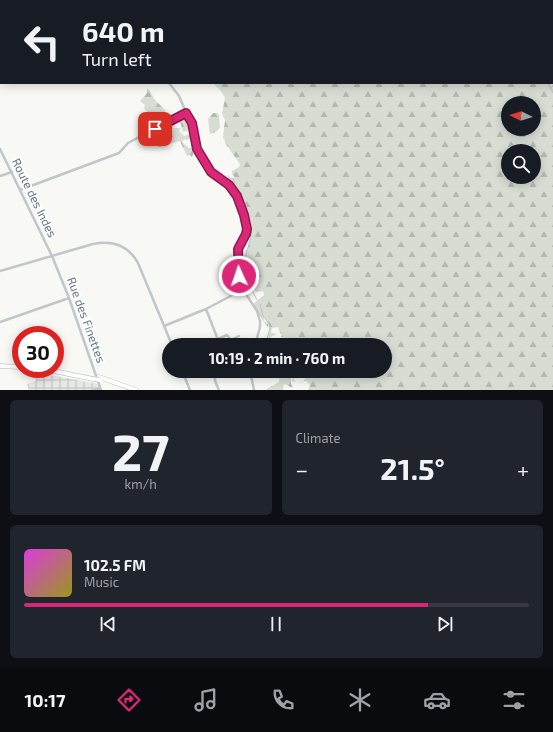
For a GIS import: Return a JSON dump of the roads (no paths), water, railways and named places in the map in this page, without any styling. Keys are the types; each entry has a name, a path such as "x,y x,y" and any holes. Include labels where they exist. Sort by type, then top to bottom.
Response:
{"highway":[{"path":"0,364 12,365"},
{"path":"64,370 93,377 129,390"},
{"path":"64,372 93,377"},
{"path":"99,379 136,390"}],"street":[{"path":"171,84 192,123 196,148 206,166 215,176 231,188 238,199 244,215 247,231 238,249 240,284 242,290 257,311 260,326 257,338"},
{"path":"20,190 120,152 128,143 186,112"},
{"name":"Route des Indes","path":"0,149 52,256"},
{"path":"0,176 12,172"},
{"path":"0,271 102,242 116,243 126,248 138,263 169,338"},
{"name":"Rue des Finettes","path":"52,256 69,298 101,389"},
{"path":"164,326 206,309 242,290"},
{"path":"0,322 69,298"},
{"path":"206,309 218,338"},
{"path":"220,338 227,335 229,338"},
{"path":"235,338 239,336"},
{"path":"185,378 190,390"},
{"path":"214,378 219,390"},
{"path":"251,378 254,390"},
{"path":"94,390 101,389"}],"waterway":[{"path":"233,179 235,184"},
{"path":"242,199 251,229 251,237 245,258 247,277 257,300"},
{"path":"260,304 263,316 270,328 267,338"}]}
